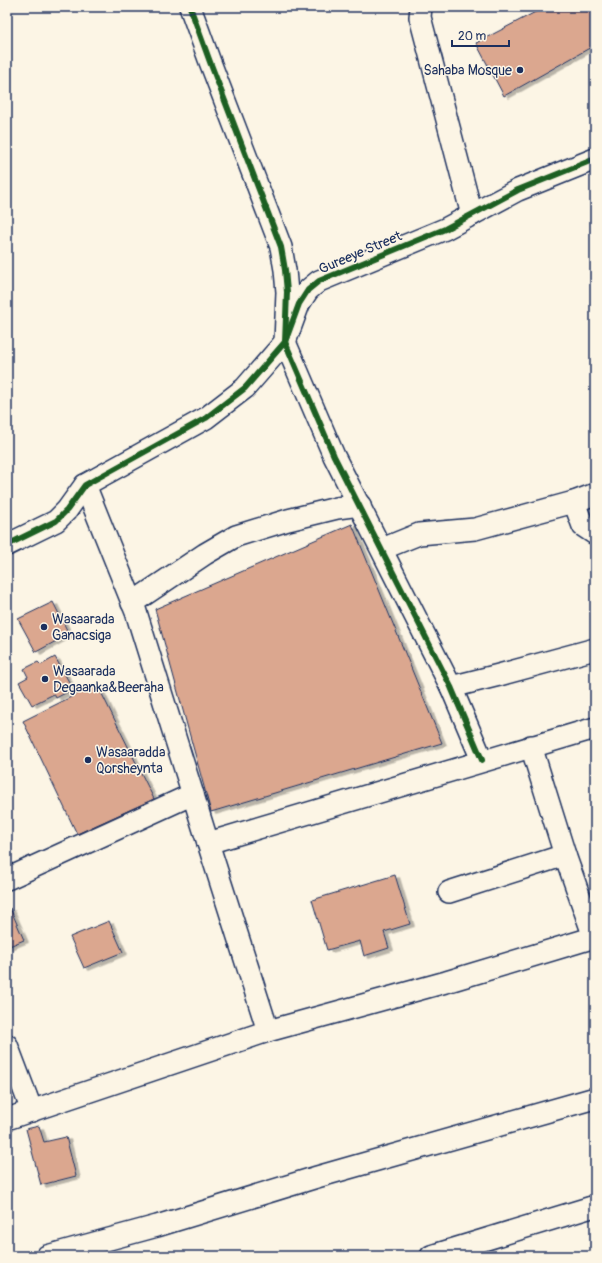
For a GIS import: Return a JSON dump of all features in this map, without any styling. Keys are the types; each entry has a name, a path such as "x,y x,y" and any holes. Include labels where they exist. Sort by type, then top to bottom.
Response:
{"street":[{"path":"190,7 281,248 287,292 285,342 334,456 451,687 482,760"},
{"path":"421,7 420,17 472,215"},
{"name":"Gureeye Street","path":"7,545 56,521 67,510 85,485 206,418 245,388 285,342 299,304 308,290 319,281 445,230 518,190 595,159"},
{"path":"85,485 132,603 268,1031"},
{"path":"382,549 419,534 475,530 574,502 595,494"},
{"path":"574,502 583,526 595,534"},
{"path":"132,603 205,554 236,536 288,520 337,508 360,505"},
{"path":"451,687 498,676 595,649"},
{"path":"208,843 482,760 595,728"},
{"path":"7,1119 268,1031 439,984 595,938 565,855 531,746"},
{"path":"7,879 193,794"},
{"path":"449,892 565,855"},
{"path":"7,1045 32,1111"},
{"path":"47,1256 157,1226 317,1177 595,1098"},
{"path":"431,1256 595,1206"}],"building":[{"name":"Sahaba Mosque","path":"545,7 595,7 595,45 504,96 476,43"},
{"path":"352,524 442,743 211,812 155,609"},
{"name":"Wasaarada Ganacsiga","path":"53,602 69,634 36,652 18,619"},
{"name":"Wasaarada Degaanka&Beeraha","path":"55,657 73,689 56,698 54,694 32,705 19,682 28,677 24,669 38,662 41,665"},
{"name":"Wasaaradda Qorsheynta","path":"97,684 154,799 77,834 23,721"},
{"path":"395,875 410,924 384,932 389,948 364,956 360,941 327,950 312,900"},
{"path":"10,908 24,940 7,947 7,909"},
{"path":"109,921 123,952 84,968 70,937"},
{"path":"39,1126 44,1142 66,1137 76,1176 41,1185 26,1129"}],"cycle path":[{"path":"190,7 281,247 287,292 285,342 334,456 451,687 482,760"},
{"path":"7,545 56,521 67,510 85,485 206,418 245,388 285,342 299,304 308,290 319,281 445,229 518,190 595,159"}],"place":[{"name":"Sahaba Mosque","path":"520,70"},
{"name":"Wasaarada Ganacsiga","path":"44,627"},
{"name":"Wasaarada Degaanka&Beeraha","path":"45,679"},
{"name":"Wasaaradda Qorsheynta","path":"88,760"}]}
